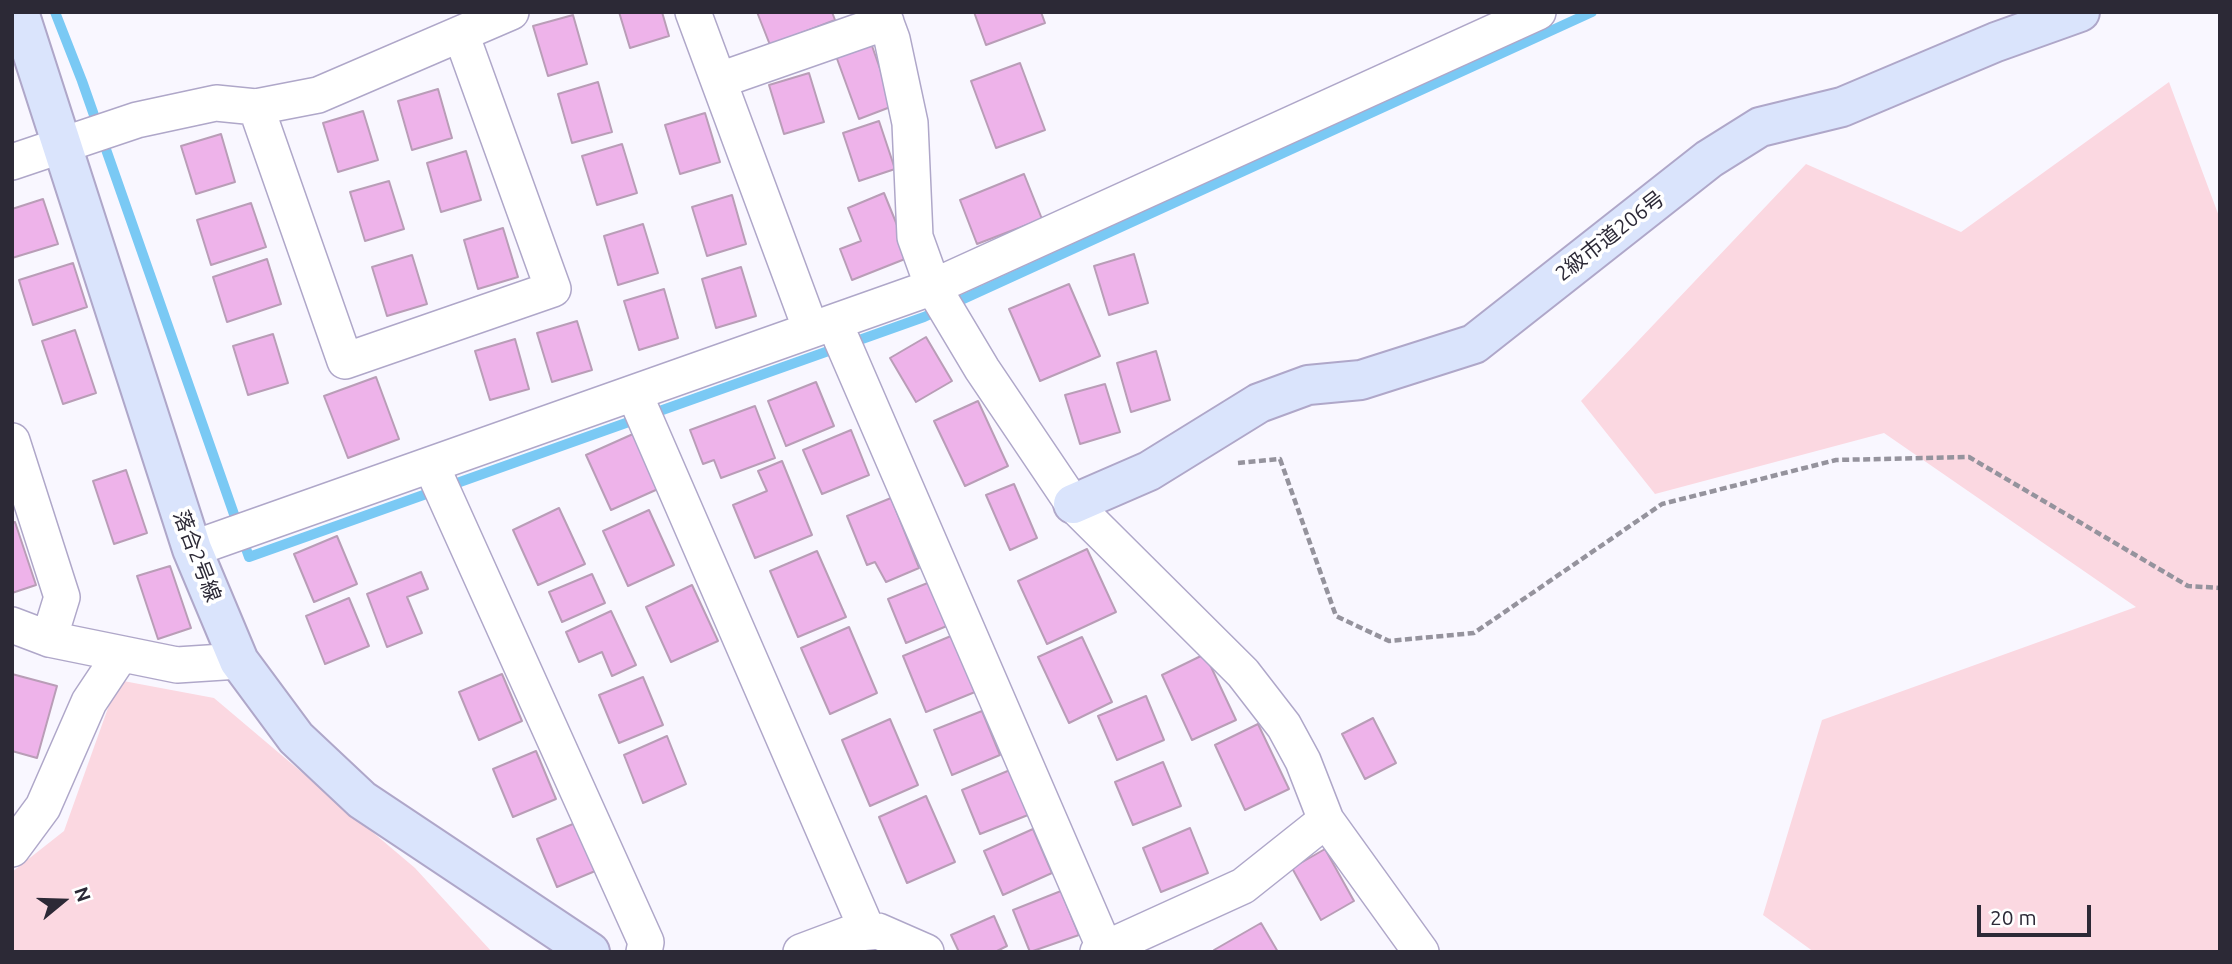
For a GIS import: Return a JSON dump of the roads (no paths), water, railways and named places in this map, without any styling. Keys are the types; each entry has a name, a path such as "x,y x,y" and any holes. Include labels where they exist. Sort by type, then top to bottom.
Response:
{"street":[{"name":"落合2号線","path":"19,12 192,549 239,661 296,738 362,800 590,952"},
{"path":"12,162 137,120 216,103 256,107 318,95 511,12"},
{"path":"693,12 822,326 1102,951 1243,886 1326,820"},
{"path":"192,549 933,287 1538,12"},
{"name":"2級市道206号","path":"1073,504 1149,471 1259,404 1308,386 1362,380 1474,344 1709,159 1760,127 1842,107 1996,42 2080,12"},
{"path":"720,80 884,17 910,122 915,237 933,287 982,369 1073,504 1242,673 1284,726 1303,761 1326,820 1421,952"},
{"path":"256,107 345,361 553,289 461,34"},
{"path":"634,393 868,932"},
{"path":"12,441 62,597 49,639"},
{"path":"431,465 646,942 644,952"},
{"path":"12,625 49,639 177,665 239,661"},
{"path":"12,849 43,807 89,702 121,654"},
{"path":"801,952 849,934 878,931 926,952"}],"waterway":[{"path":"55,12 82,81 249,557 924,317 1592,12"}]}
